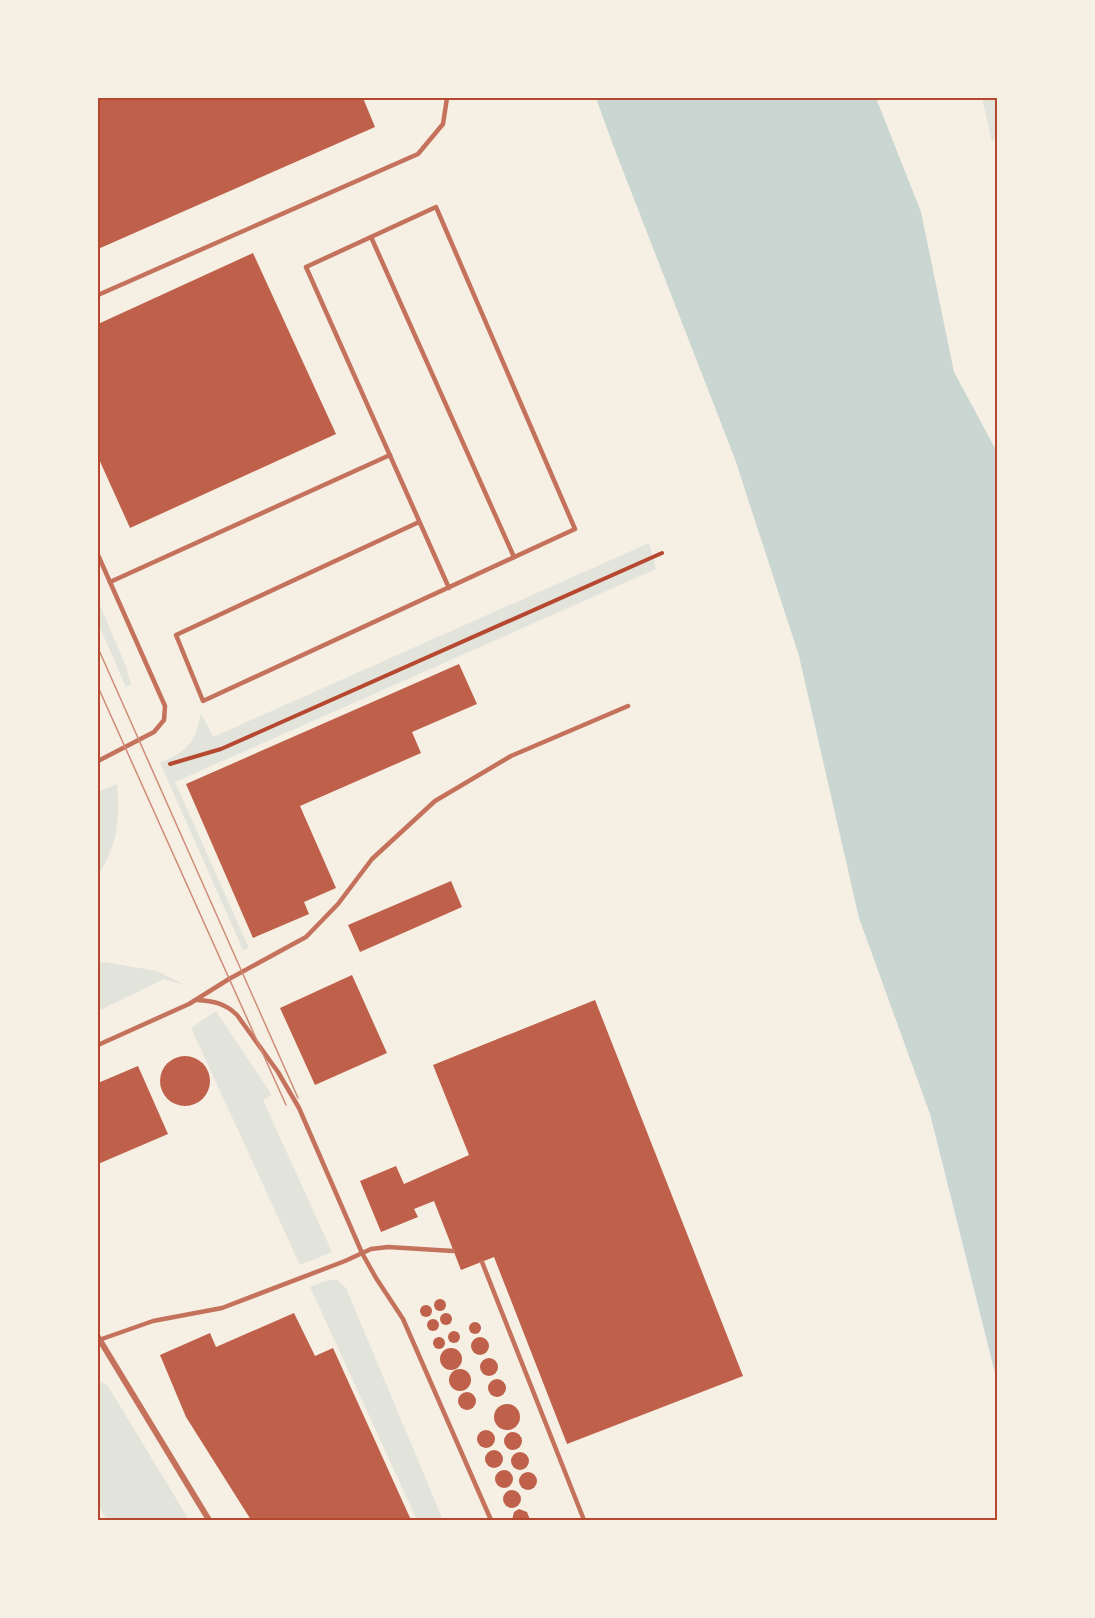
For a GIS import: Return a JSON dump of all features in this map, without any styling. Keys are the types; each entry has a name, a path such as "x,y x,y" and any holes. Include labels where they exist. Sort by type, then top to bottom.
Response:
{"street":[{"path":"98,1339 209,1521"}],"lane":[{"path":"98,295 418,154 443,124 447,98"},
{"path":"419,522 177,634 203,701 450,588 575,529 436,207 306,267 450,588"},
{"path":"371,237 514,557"},
{"path":"110,582 390,455"},
{"path":"98,555 165,711 161,725 154,732 98,761"},
{"path":"98,1045 196,1000 306,937 338,904 372,859 435,801 511,756 628,706"},
{"path":"196,1000 215,1002 230,1008 253,1035 299,1108 362,1253 403,1319 491,1521"},
{"path":"98,1339 153,1321 222,1308 371,1249 388,1247 453,1251"},
{"path":"482,1262 584,1521"}],"path":[{"path":"170,764 221,749 662,553"}],"shaded area":[{"path":"596,98 876,98 921,212 954,372 997,452 997,1381 930,1114 859,918 799,656 735,459"},
{"path":"982,98 997,98 997,137 992,142"},
{"path":"649,543 656,569 175,782 249,948 243,950 160,763 189,745 196,732 201,713 213,737"},
{"path":"98,600 126,667 131,684 126,687 98,623"},
{"path":"117,784 118,820 114,842 98,875 98,792"},
{"path":"98,963 157,971 185,985 164,979 98,1011"},
{"path":"216,1011 272,1095 263,1100 332,1252 300,1265 191,1028"},
{"path":"328,1280 337,1280 346,1288 443,1520 417,1520 310,1287"},
{"path":"98,1380 108,1386 189,1520 107,1520 98,1505"}],"building":[{"path":"98,98 363,98 375,127 98,249"},
{"path":"253,253 336,434 130,528 98,457 98,324"},
{"path":"459,664 477,704 412,732 421,753 300,806 336,888 304,902 309,914 253,938 186,784"},
{"path":"451,881 462,907 360,952 348,925"},
{"path":"352,975 387,1053 315,1085 280,1008"},
{"path":"595,1000 743,1376 567,1444 494,1257 461,1270 434,1201 414,1209 418,1217 381,1232 360,1181 396,1166 404,1184 469,1155 433,1065"},
{"path":"190,1056 203,1063 209,1071 209,1091 203,1099 195,1105 180,1106 167,1099 161,1091 160,1076 167,1063 175,1057"},
{"path":"138,1066 168,1134 98,1164 98,1083"},
{"path":"442,1299 446,1305 442,1311 438,1311 434,1303"},
{"path":"428,1305 432,1311 428,1317 424,1317 420,1309"},
{"path":"294,1313 315,1356 333,1348 411,1520 251,1520 186,1417 160,1355 210,1333 216,1347"},
{"path":"448,1313 452,1319 448,1325 444,1325 440,1317"},
{"path":"435,1319 439,1325 435,1331 431,1331 427,1323"},
{"path":"477,1322 481,1328 477,1334 473,1334 469,1326"},
{"path":"456,1331 460,1337 456,1343 452,1343 448,1335"},
{"path":"441,1337 445,1343 441,1349 437,1349 433,1341"},
{"path":"476,1337 484,1337 489,1342 487,1353 476,1355 471,1350 471,1342"},
{"path":"451,1348 459,1351 462,1359 459,1367 451,1370 443,1367 440,1359 443,1351"},
{"path":"485,1358 493,1358 498,1363 496,1374 485,1376 480,1371 480,1363"},
{"path":"460,1369 468,1372 471,1380 468,1388 460,1391 452,1388 449,1380 452,1372"},
{"path":"493,1379 501,1379 506,1384 504,1395 493,1397 488,1392 488,1384"},
{"path":"463,1392 471,1392 476,1397 474,1408 463,1410 458,1405 458,1397"},
{"path":"507,1404 516,1408 520,1417 516,1426 507,1430 498,1426 494,1417 498,1408"},
{"path":"482,1430 490,1430 495,1435 493,1446 482,1448 477,1443 477,1435"},
{"path":"509,1432 517,1432 522,1437 520,1448 509,1450 504,1445 504,1437"},
{"path":"490,1450 498,1450 503,1455 501,1466 490,1468 485,1463 485,1455"},
{"path":"516,1452 524,1452 529,1457 527,1468 516,1470 511,1465 511,1457"},
{"path":"500,1470 508,1470 513,1475 511,1486 500,1488 495,1483 495,1475"},
{"path":"524,1472 532,1472 537,1477 535,1488 524,1490 519,1485 519,1477"},
{"path":"508,1490 516,1490 521,1495 519,1506 508,1508 503,1503 503,1495"},
{"path":"519,1509 527,1512 530,1520 512,1520 514,1512"}],"tram line":[{"path":"98,648 298,1098"},
{"path":"98,687 286,1105"}]}
